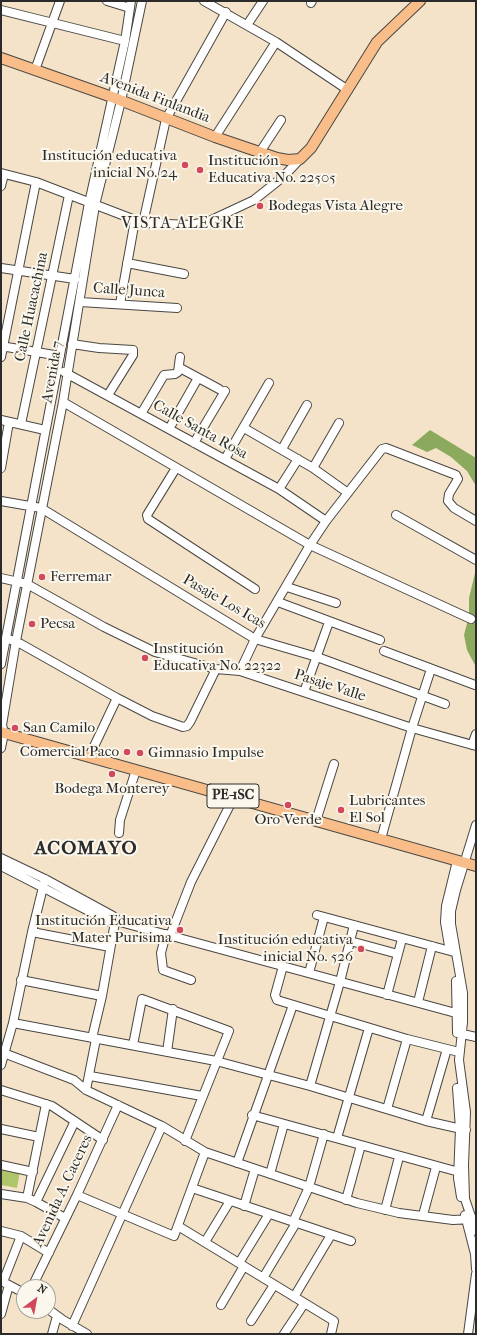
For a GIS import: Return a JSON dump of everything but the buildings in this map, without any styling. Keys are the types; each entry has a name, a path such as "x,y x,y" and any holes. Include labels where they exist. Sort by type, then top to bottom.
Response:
{"main road":[{"path":"300,159 311,148 377,42 420,1"},
{"name":"Avenida Finlandia","path":"1,58 117,99 215,137 288,160 300,159"},
{"name":"PE-1SC","path":"2,732 476,866"}],"street":[{"path":"35,70 53,24 60,1"},
{"path":"107,1 130,5"},
{"name":"Avenida 7","path":"1,659 18,580 45,430 75,279 117,99 142,1"},
{"path":"204,1 226,12 276,42 348,90"},
{"path":"247,25 263,1"},
{"name":"Avenida 7","path":"117,99 130,5"},
{"path":"1,10 53,24 125,40"},
{"path":"120,304 127,263 166,119 226,12"},
{"path":"215,137 276,42"},
{"path":"260,152 281,120"},
{"path":"1,186 2,173 36,182 139,221 179,226 200,224 209,221 254,200 283,177 300,159"},
{"path":"1,357 36,182"},
{"name":"Calle Huacachina","path":"21,424 69,195"},
{"name":"Avenida 7","path":"1,748 2,725 16,641 63,402 80,302 92,204"},
{"path":"127,263 184,274"},
{"path":"1,268 19,272 75,279"},
{"name":"Calle Junca","path":"80,302 177,308"},
{"path":"72,344 99,348 133,350 133,355 108,395"},
{"path":"2,347 60,356"},
{"path":"141,414 162,376 167,374 176,374 180,368 180,357"},
{"path":"180,368 222,390 194,443"},
{"name":"Calle Santa Rosa","path":"58,369 225,459 279,490 326,521"},
{"path":"169,429 198,378"},
{"path":"225,459 269,383"},
{"path":"63,402 310,545 471,619"},
{"path":"282,449 307,405"},
{"path":"1,462 5,421 45,430"},
{"path":"313,468 339,423"},
{"path":"244,428 313,468 348,493"},
{"path":"240,671 255,639 310,545 377,452 386,448 456,475 458,479 449,494 448,501 454,508 476,521"},
{"path":"279,490 298,459"},
{"path":"176,468 147,515 148,519 255,589"},
{"name":"Pasaje Los Icas","path":"1,501 41,508 255,639 316,657 444,704"},
{"path":"396,515 476,560"},
{"name":"Pasaje Valle","path":"1,578 18,580 27,584 104,627 155,652 216,669 240,671 412,728 474,746"},
{"path":"286,587 336,603"},
{"path":"278,602 380,640"},
{"path":"304,692 329,622"},
{"path":"5,638 16,641 152,716 185,727 190,722 216,669"},
{"path":"384,650 475,685"},
{"path":"381,839 412,728 431,669"},
{"path":"88,757 117,698"},
{"path":"474,746 476,734"},
{"path":"316,821 334,764"},
{"path":"119,833 120,820 136,770"},
{"path":"191,980 163,970 161,953 191,882 234,797"},
{"path":"426,1121 459,1034 463,993 453,952 451,911 460,862 476,825"},
{"path":"1,858 110,922 117,922 168,935 460,1014"},
{"path":"1,866 44,883"},
{"path":"1,1065 3,1052 13,1023 21,980 44,883"},
{"path":"309,973 321,916 453,952"},
{"path":"86,1090 90,1076 94,1038 110,947 117,922"},
{"path":"310,1086 340,982 354,925"},
{"path":"32,932 110,947"},
{"path":"387,995 402,939"},
{"path":"350,941 398,954"},
{"path":"418,1002 432,946"},
{"path":"283,966 276,999 369,1028 453,1051"},
{"path":"21,980 102,996"},
{"path":"133,1045 142,999 173,1009 229,1031 185,1141"},
{"path":"237,1163 252,1115 293,1005"},
{"path":"167,1052 173,1009"},
{"path":"13,1023 216,1061 310,1086 426,1121 463,1130"},
{"path":"337,1138 369,1028"},
{"path":"459,1034 476,1038"},
{"path":"387,1109 407,1039"},
{"path":"453,1051 463,1130 465,1198 470,1220 476,1269"},
{"path":"3,1052 74,1080 86,1090 162,1126 205,1152 346,1200 385,1210 470,1220"},
{"path":"90,1076 202,1096"},
{"path":"1,1090 46,1104 103,1140"},
{"path":"27,1198 46,1104"},
{"name":"Avenida A. Caceres","path":"36,1279 103,1140 118,1105"},
{"path":"252,1115 458,1172"},
{"path":"36,1202 75,1121"},
{"path":"270,1174 284,1124"},
{"path":"72,1326 162,1126"},
{"path":"1,1129 39,1137"},
{"path":"463,1130 458,1172 461,1200 476,1231"},
{"path":"263,1278 295,1223 309,1187 324,1134"},
{"path":"346,1200 361,1145"},
{"path":"77,1195 174,1236 205,1152"},
{"path":"385,1210 399,1156"},
{"path":"1,1165 33,1172"},
{"path":"423,1215 436,1167"},
{"path":"244,1206 255,1169"},
{"path":"192,1188 351,1241"},
{"path":"1,1194 27,1198 65,1218"},
{"path":"205,1242 230,1201"},
{"path":"221,1305 269,1214"},
{"path":"178,1226 334,1321 330,1334"},
{"path":"1,1231 21,1236 49,1253"},
{"path":"294,1297 331,1235"},
{"path":"1,1314 4,1283 21,1236"},
{"path":"468,1334 475,1303 476,1274"},
{"path":"4,1283 16,1289"},
{"path":"252,1321 274,1285"},
{"path":"284,1334 304,1304"},
{"path":"52,1334 57,1316 87,1334"},
{"path":"474,1334 476,1321"}],"green space":[{"path":"430,430 476,458 476,486 467,471 451,457 436,448 427,452 412,445"},
{"path":"476,569 476,667 467,650 464,635 469,616 469,598"},
{"path":"1,1167 20,1171 17,1188 1,1185"}],"place":[{"name":"Institución educativa inicial No. 24","path":"185,165"},
{"name":"Institución Educativa No. 22505","path":"200,170"},
{"name":"Bodegas Vista Alegre","path":"260,206"},
{"name":"Ferremar","path":"42,577"},
{"name":"Pecsa","path":"32,624"},
{"name":"Institución Educativa No. 22322","path":"145,658"},
{"name":"San Camilo","path":"15,728"},
{"name":"Comercial Paco","path":"127,752"},
{"name":"Gimnasio Impulse","path":"140,753"},
{"name":"Bodega Monterey","path":"112,774"},
{"name":"Oro Verde","path":"288,805"},
{"name":"Lubricantes El Sol","path":"341,810"},
{"name":"Institución Educativa Mater Purisima","path":"180,930"},
{"name":"Institución educativa inicial No. 526","path":"361,949"}],"district":[{"name":"VISTA ALEGRE","path":"183,224"},
{"name":"ACOMAYO","path":"86,849"}]}
